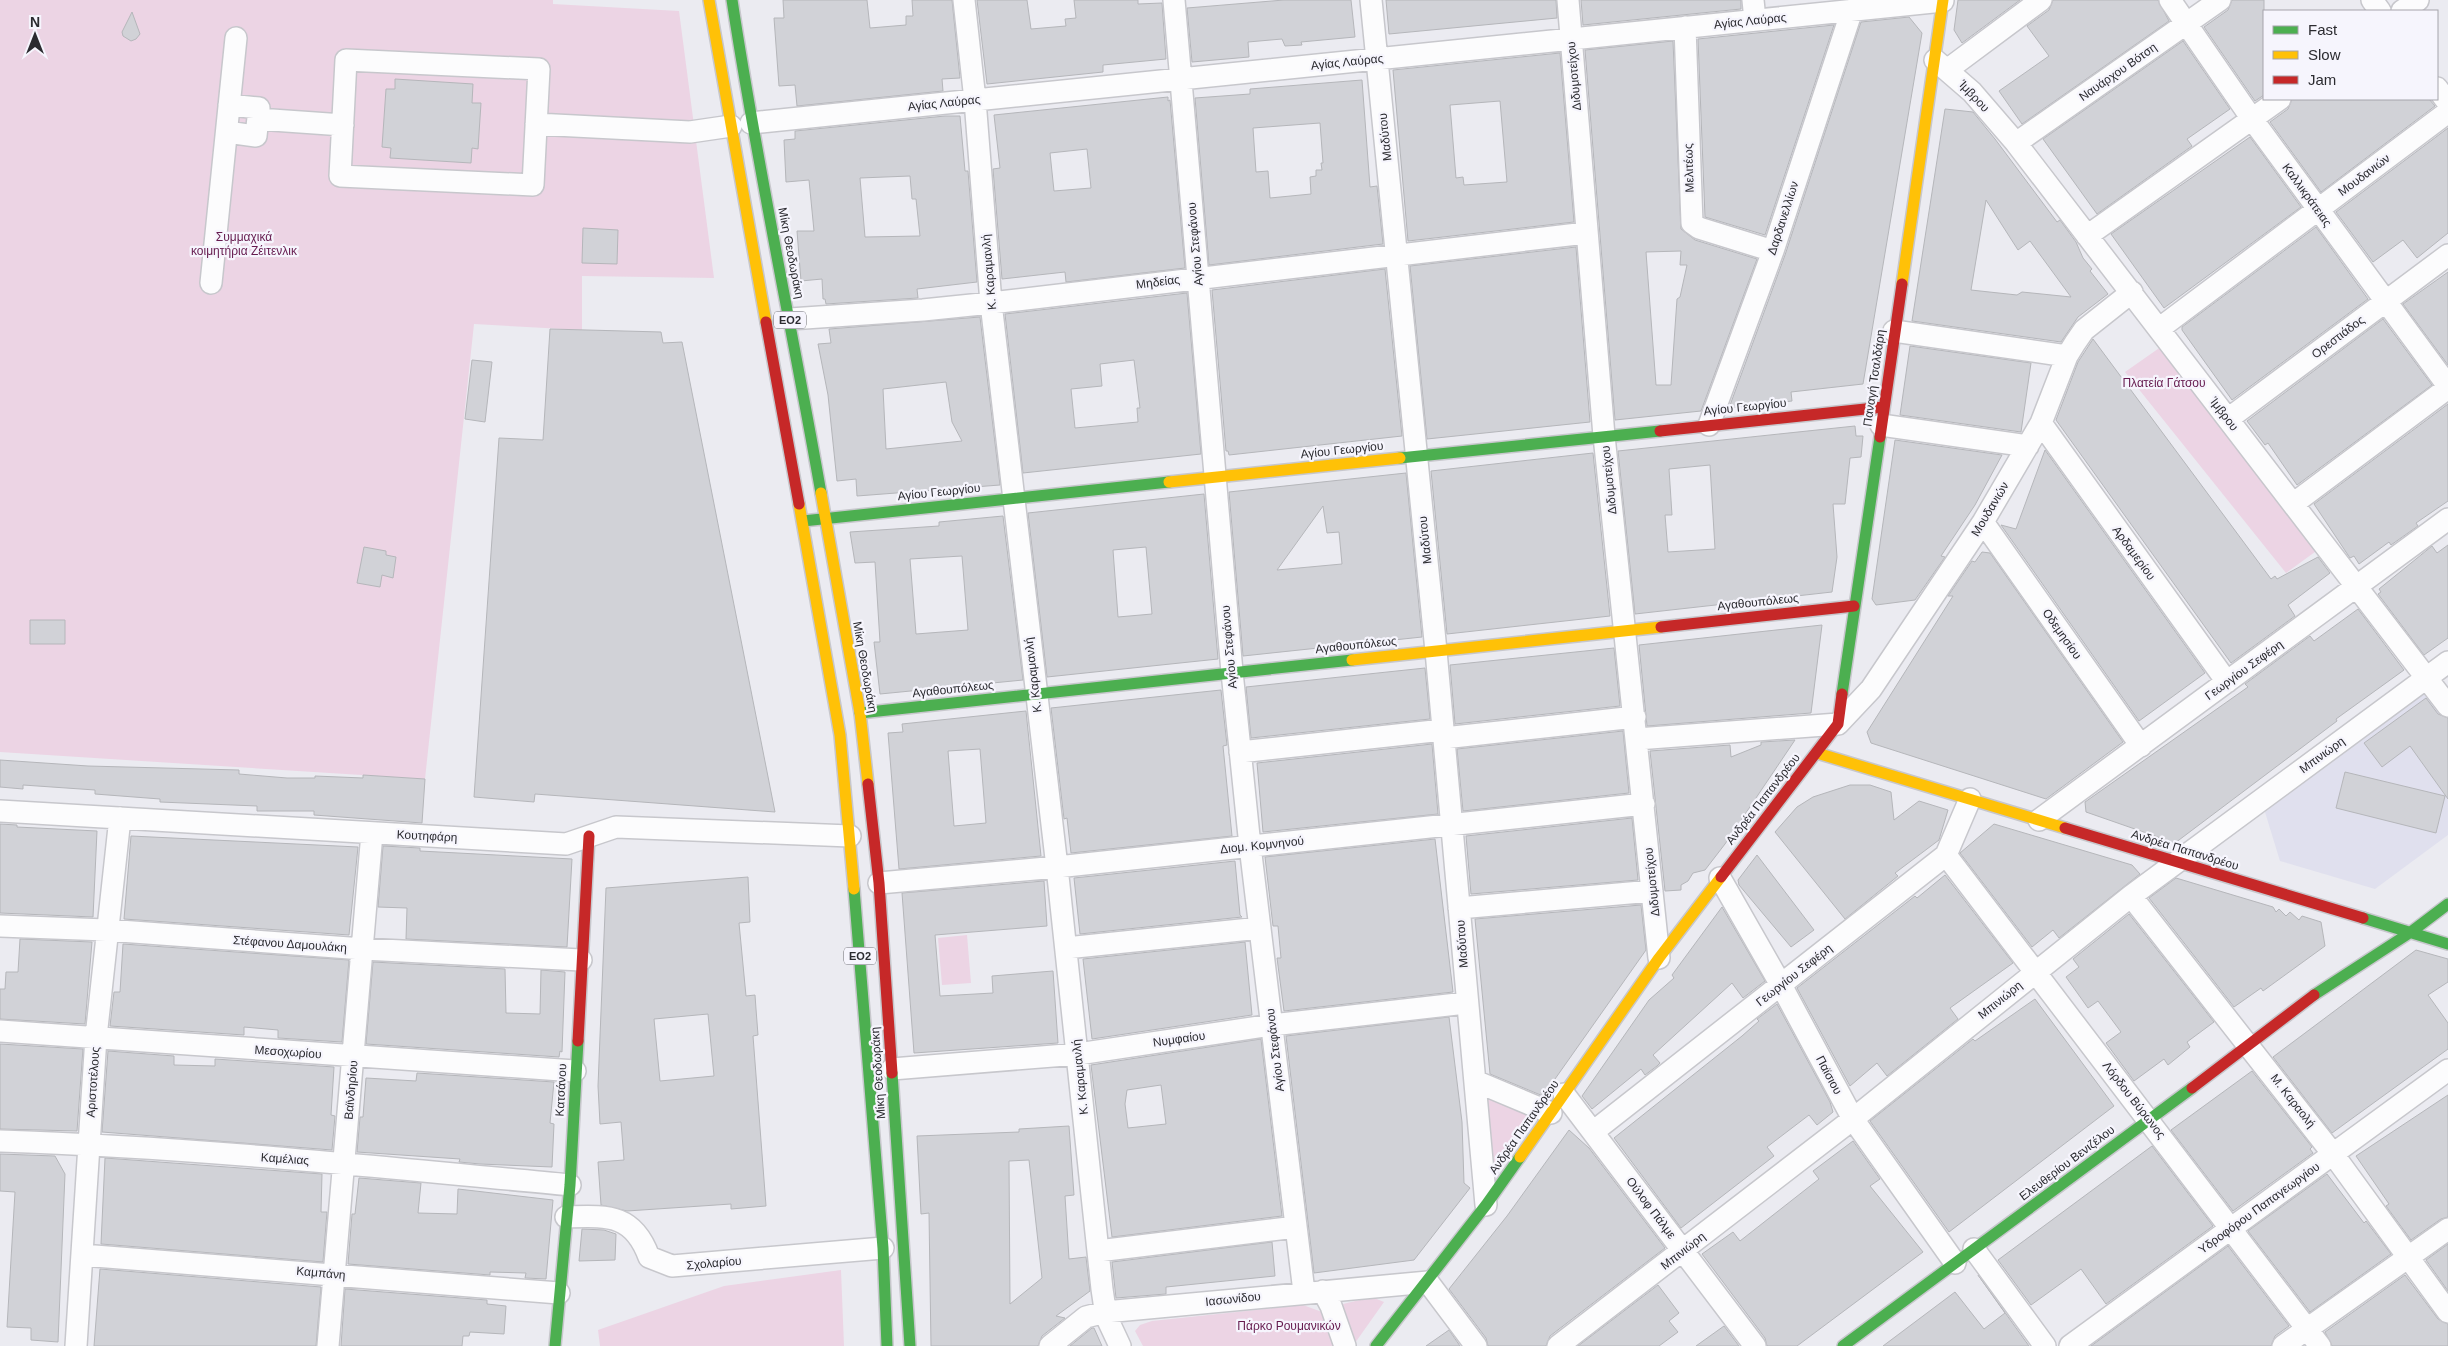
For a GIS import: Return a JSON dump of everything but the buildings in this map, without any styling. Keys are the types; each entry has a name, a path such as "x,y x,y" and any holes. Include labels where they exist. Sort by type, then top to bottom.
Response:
{"main road":[{"name":"Μίκη Θεοδωράκη","path":"709,0 790,319 860,712 879,884 910,1346"},
{"name":"Μίκη Θεοδωράκη","path":"732,0 741,125 803,521 838,726 850,836 883,1248 887,1346"},
{"name":"Παναγή Τσαλδάρη","path":"1817,753 1838,724 1894,331 1941,65 1943,0"},
{"name":"Αγίου Γεωργίου","path":"803,521 1709,425 1882,416"},
{"name":"Αγαθουπόλεως","path":"860,712 1854,606"},
{"name":"Ανδρέα Παπανδρέου","path":"1376,1346 1428,1282 1486,1205 1659,958 1817,753 2448,944"},
{"name":"Κατσάνου","path":"555,1346 570,1185 588,836"},
{"name":"Ελευθερίου Βενιζέλου","path":"2306,1000 2411,932 2448,904"},
{"path":"2373,936 2385,924"},
{"name":"Ελευθερίου Βενιζέλου","path":"1843,1346 2250,1045 2306,1000 2355,953"}],"street":[{"name":"Κ. Καραμανλή","path":"964,0 975,100 991,303 1035,693 1057,867 1105,1312 1120,1346"},
{"name":"Αγίου Στεφάνου","path":"1174,0 1232,672 1250,846 1296,1227 1314,1292 1332,1306 1345,1346"},
{"name":"Μαδύτου","path":"1372,0 1436,651 1466,1003 1486,1205"},
{"name":"Διδυμοτείχου","path":"1568,0 1604,436 1626,630 1659,958"},
{"name":"Αγίας Λαύρας","path":"536,124 690,132 975,100 1685,27 1754,10 1852,10 1943,0"},
{"path":"1941,65 2040,0"},
{"name":"Καλλικράτειας","path":"2170,0 2252,119 2448,387"},
{"name":"Ναυάρχου Βότση","path":"2016,143 2220,0"},
{"path":"2403,10 2418,0"},
{"name":"Δαρδανελλίων","path":"1709,425 1773,251 1852,10"},
{"name":"Μελιτέως","path":"1685,27 1692,223 1697,228 1773,251"},
{"path":"211,283 236,38"},
{"path":"346,60 539,69 533,185 340,176 343,125 346,60"},
{"name":"Ίμβρου","path":"1941,65 1972,92 2016,143 2160,328 2292,504 2448,706"},
{"path":"2438,89 2448,103"},
{"path":"2087,236 2279,100"},
{"path":"227,132 256,136 259,108 229,106"},
{"name":"Μουδανιών","path":"2160,328 2448,112"},
{"path":"258,119 343,125"},
{"name":"Μηδείας","path":"790,319 923,310 991,303 1586,233"},
{"name":"Ορεστιάδος","path":"2228,419 2448,255"},
{"name":"Μουδανιών","path":"1838,724 1871,689 1984,522 2041,423 2067,356 2084,330 2132,292"},
{"path":"1894,331 2067,356"},
{"path":"2292,504 2448,387"},
{"path":"1882,416 2028,446"},
{"name":"Αρδαμερίου","path":"2041,423 2227,682"},
{"name":"Γεωργίου Σεφέρη","path":"2039,820 2448,519"},
{"name":"Οδεμησίου","path":"1984,522 2140,746"},
{"name":"Μπινιώρη","path":"1558,1346 1852,1119 2131,896 2448,662"},
{"path":"1240,752 1635,717"},
{"path":"1637,739 1838,724"},
{"name":"Γεωργίου Σεφέρη","path":"1593,1132 1946,855 1970,799"},
{"name":"Διομ. Κομνηνού","path":"879,884 1057,867 1644,804"},
{"name":"Κουτηφάρη","path":"0,811 566,844 616,827 850,836"},
{"name":"Αριστοτέλους","path":"76,1346 96,1037 106,930 120,818"},
{"name":"Βαϊνδηρίου","path":"328,1346 372,833"},
{"name":"Λόρδου Βύρωνος","path":"1946,855 2149,1119 2320,1346"},
{"name":"Παϊσιου","path":"1720,878 1781,985 1852,1119 1955,1263"},
{"path":"1459,908 1652,892"},
{"name":"Μ. Καραολή","path":"2131,896 2334,1154 2448,1312"},
{"name":"Στέφανου Δαμουλάκη","path":"0,926 106,930 363,949 581,960"},
{"path":"1066,948 1260,928"},
{"name":"Νυμφαίου","path":"892,1069 1078,1054 1272,1026 1466,1003"},
{"name":"Μεσοχωρίου","path":"0,1032 96,1037 575,1071"},
{"name":"Υδροφόρου Παπαγεωργίου","path":"2070,1346 2448,1070"},
{"path":"1475,1081 1551,1113"},
{"name":"Ούλοφ Πάλμε","path":"1564,1094 1755,1346"},
{"name":"Καμέλιας","path":"0,1141 89,1144 344,1164 570,1185"},
{"name":"Σχολαρίου","path":"566,1217 608,1216 623,1222 640,1237 649,1257 672,1266 883,1248"},
{"path":"1098,1251 1296,1227"},
{"path":"2283,1346 2448,1229"},
{"path":"1974,1249 2045,1346"},
{"name":"Καμπάνη","path":"82,1255 559,1293"},
{"path":"1428,1282 1476,1346"},
{"name":"Ιασωνίδου","path":"1050,1346 1086,1317 1105,1312 1428,1282"}],"shaded area":[{"path":"2422,686 2448,722 2448,835 2375,889 2280,861 2265,812"}],"green space":[{"name":"Συμμαχικά κοιμητήρια Ζέιτενλικ","path":"0,0 553,0 553,4 679,11 714,278 582,276 582,330 474,324 425,779 0,752"},
{"name":"Πλατεία Γάτσου","path":"2165,344 2319,549 2286,573 2125,372"},
{"path":"967,935 971,983 942,985 938,938"},
{"path":"1486,1095 1530,1114 1494,1164"},
{"path":"841,1270 844,1346 600,1346 598,1330 724,1286"},
{"path":"1372,1297 1384,1302 1355,1343 1350,1336 1343,1304"},
{"name":"Πάρκο Ρουμανικών","path":"1303,1305 1322,1312 1333,1346 1143,1346 1135,1331 1140,1325 1152,1321"}],"traffic: fast":[{"path":"732,0 752,123 821,493"},
{"path":"1400,458 1660,431"},
{"path":"1842,694 1880,437"},
{"path":"803,521 1169,482"},
{"path":"860,713 1352,660"},
{"path":"854,889 883,1248 887,1346"},
{"path":"2314,995 2411,932 2448,904"},
{"path":"2363,918 2448,944"},
{"path":"555,1346 570,1185 578,1041"},
{"path":"892,1073 910,1346"},
{"path":"1843,1346 2192,1088"},
{"path":"1376,1346 1486,1205 1520,1157"}],"traffic: slow":[{"path":"709,0 766,322"},
{"path":"1902,284 1943,0"},
{"path":"1169,482 1400,458"},
{"path":"821,493 860,713 868,784"},
{"path":"799,504 840,735 854,889"},
{"path":"1352,660 1661,627"},
{"path":"1817,753 2065,828"},
{"path":"1520,1157 1659,958 1721,877"}],"traffic: jam":[{"path":"1880,437 1902,284"},
{"path":"766,322 799,504"},
{"path":"1660,431 1884,407"},
{"path":"1661,627 1854,606"},
{"path":"1721,877 1838,724 1842,694"},
{"path":"868,784 879,883 892,1073"},
{"path":"2065,828 2363,918"},
{"path":"578,1041 589,836"},
{"path":"2192,1088 2314,995"}]}
